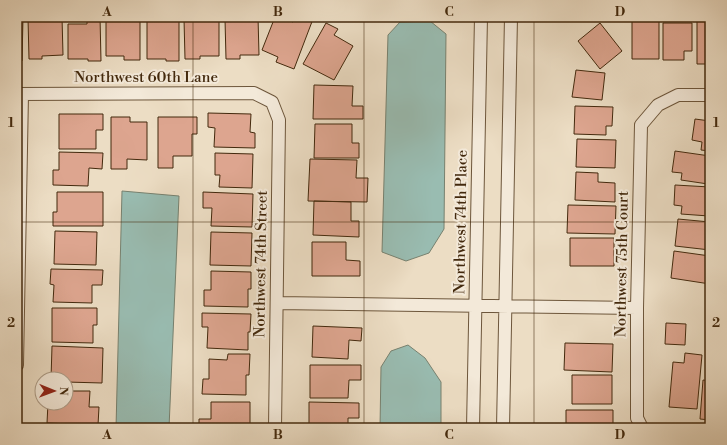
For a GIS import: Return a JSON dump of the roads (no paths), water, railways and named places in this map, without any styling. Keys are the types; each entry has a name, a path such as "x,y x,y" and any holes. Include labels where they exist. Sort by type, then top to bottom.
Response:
{"street":[{"name":"Northwest 74th Place","path":"473,428 481,17"},
{"path":"503,428 511,17"},
{"name":"Northwest 60th Lane","path":"20,94 254,93 272,102"},
{"path":"17,365 20,94"},
{"name":"Northwest 75th Court","path":"642,428 637,418 637,308 641,125 658,105 678,95 710,95"},
{"name":"Northwest 74th Street","path":"272,102 279,120 275,428"},
{"path":"277,302 637,308"}],"water":[{"path":"430,21 446,34 444,229 429,253 406,261 382,252 388,35 400,22"},
{"path":"122,191 179,196 169,428 116,428"},
{"path":"408,345 425,358 441,382 441,428 380,428 381,367 391,351"}]}
